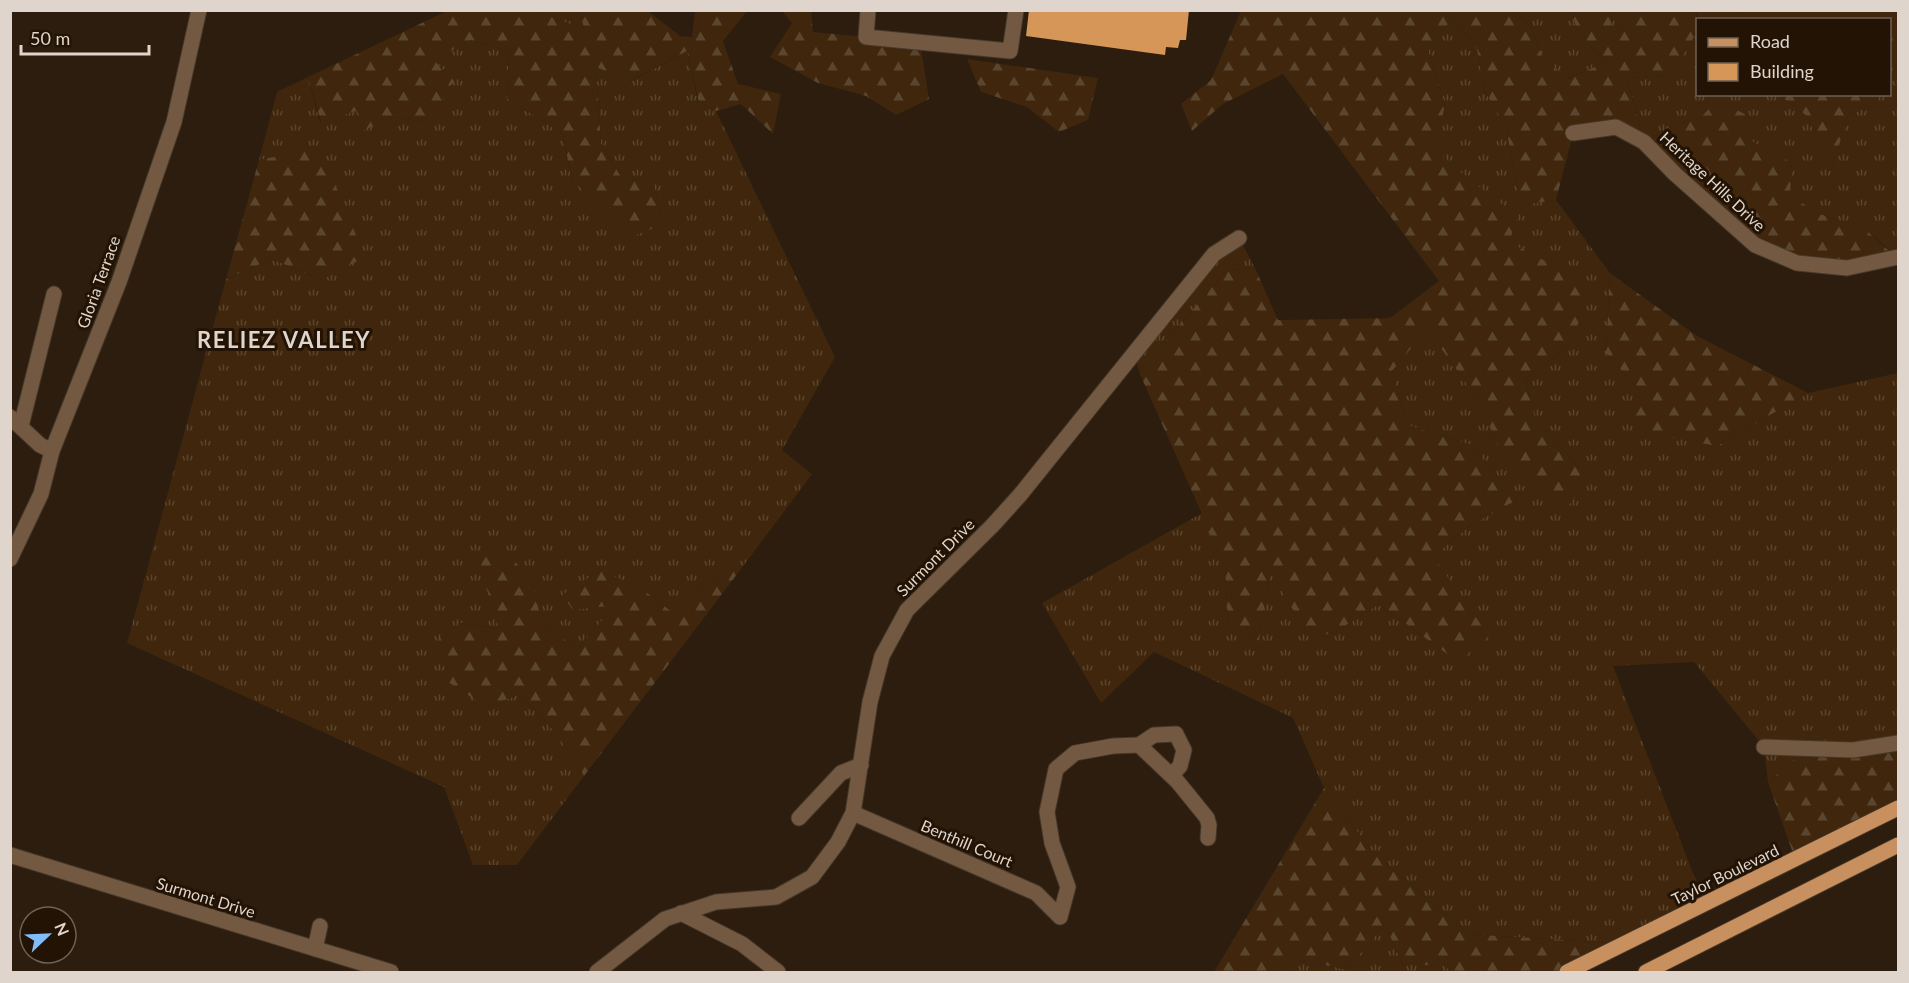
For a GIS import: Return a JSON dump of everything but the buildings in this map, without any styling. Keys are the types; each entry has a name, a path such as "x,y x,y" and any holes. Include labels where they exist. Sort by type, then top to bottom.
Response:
{"main road":[{"name":"Taylor Boulevard","path":"1567,972 1899,808"},
{"path":"1646,972 1899,845"}],"street":[{"name":"Gloria Terrace","path":"10,559 41,494 52,451 119,282 174,122 199,10"},
{"path":"868,10 866,37 1010,51 1016,10"},
{"name":"Heritage Hills Drive","path":"1574,134 1616,127 1644,142 1675,174 1755,245 1797,263 1847,268 1899,257"},
{"name":"Surmont Drive","path":"597,972 665,919 716,902 776,897 812,877 838,842 853,813 870,702 882,656 907,610 992,526 1214,254 1239,238"},
{"path":"52,451 40,445 16,422 54,294"},
{"path":"1172,776 1180,766 1184,750 1176,734 1154,735 1139,745 1172,776 1207,818 1208,838"},
{"path":"1764,747 1853,750 1899,743"},
{"name":"Benthill Court","path":"853,813 1036,892 1060,917 1068,886 1052,843 1047,812 1056,770 1075,753 1113,746 1139,745"},
{"path":"799,818 841,773 861,765"},
{"name":"Surmont Drive","path":"10,855 391,972"},
{"path":"681,913 742,944 778,972"},
{"path":"315,949 320,926"}],"green space":[{"path":"1611,10 1643,11 1612,33"},
{"path":"447,11 535,11 584,29 580,11 648,11 680,36 692,37 695,11 747,11 723,41 738,84 781,94 773,134 741,104 716,111 699,103 687,51 630,81 596,67 601,144 621,177 654,184 662,225 633,236 597,207 571,177 563,134 507,98 509,51 471,40 434,60 454,81 430,123 395,117 362,131 356,111 321,122 308,77"},
{"path":"535,11 580,11 584,30"},
{"path":"782,11 811,11 813,32 920,42 929,99 896,115 866,96 818,83 770,57 792,23"},
{"path":"1241,11 1516,11 1530,26 1543,57 1567,79 1604,63 1576,28 1572,11 1611,11 1612,33 1643,11 1695,11 1697,18 1694,35 1669,75 1627,78 1644,142 1676,124 1701,117 1718,100 1750,117 1748,139 1792,163 1790,195 1817,213 1865,229 1897,258 1847,268 1755,245 1616,127 1573,134 1556,200 1520,205 1506,127 1484,90 1477,49 1453,18 1428,50 1445,105 1435,149 1466,177 1518,216 1509,242 1589,284 1572,343 1525,379 1535,419 1589,479 1570,504 1504,457 1473,392 1427,329 1392,371 1407,425 1471,445 1517,500 1472,524 1433,556 1489,636 1458,662 1379,604 1343,627 1312,641 1270,572 1259,641 1228,625 1225,566 1139,372 1227,270 1255,268 1278,320 1390,318 1439,281 1283,74 1223,104 1192,131 1181,104 1211,80"},
{"path":"1516,11 1572,11 1576,28 1604,63 1566,79 1543,57 1530,26"},
{"path":"1695,11 1736,11 1740,18 1698,18"},
{"path":"1736,11 1898,11 1898,60 1891,75 1891,18 1740,18"},
{"path":"1453,18 1477,49 1484,90 1506,127 1520,205 1556,200 1610,273 1606,353 1639,390 1717,446 1808,393 1898,373 1898,743 1806,750 1768,782 1764,747 1694,662 1613,666 1705,904 1625,944 1469,934 1376,856 1324,788 1293,718 1154,652 1101,703 1042,603 1202,513 1225,566 1228,625 1259,641 1270,571 1312,641 1343,627 1379,604 1458,662 1433,556 1472,524 1517,500 1471,445 1407,425 1392,371 1427,328 1473,392 1504,457 1589,479 1535,419 1525,379 1572,343 1466,177 1434,149 1445,105 1428,50"},
{"path":"1696,33 1696,96 1780,96 1807,116 1832,168 1848,115 1874,105 1879,96 1891,96 1891,75 1898,60 1898,257 1865,229 1817,213 1789,195 1792,163 1701,117 1676,124 1644,142 1627,78 1669,75"},
{"path":"471,40 509,51 507,98 563,134 571,178 662,225 654,184 621,177 601,144 596,67 631,81 687,51 698,102 716,111 835,357 782,450 812,474 744,565 693,592 672,612 641,588 616,605 577,649 542,622 532,584 476,551 500,629 460,623 486,707 518,695 547,722 584,776 517,865 473,865 444,787 127,643 226,279 272,259 322,280 320,149 259,160 277,92 308,77 320,122 356,111 362,130 395,117 430,123 433,60"},
{"path":"967,59 1098,78 1088,120 1059,132 1027,107 981,92"},
{"path":"1780,96 1879,96 1874,105 1848,115 1832,169 1807,116"},
{"path":"320,148 365,257 322,280 272,259 226,279 259,160"},
{"path":"1239,238 1255,268 1227,270 1139,372 1135,353 1214,254"},
{"path":"1610,273 1697,336 1808,393 1717,446 1633,430 1639,390 1606,353"},
{"path":"475,551 508,552 532,584 542,622 577,649 616,605 573,610 562,595 600,570 641,588 672,612 693,592 744,565 584,776 547,722 518,695 486,707 448,682 438,640 460,623 499,629"},
{"path":"1898,743 1898,808 1795,859 1768,782 1805,750"},
{"path":"1324,788 1376,856 1469,934 1625,944 1567,972 1451,972 1444,965 1403,965 1384,923 1369,945 1344,969 1296,959 1279,972 1214,972"},
{"path":"1384,923 1403,965 1445,965 1451,972 1279,972 1296,959 1344,969 1369,945"}],"district":[{"name":"RELIEZ VALLEY","path":"284,339"}]}
